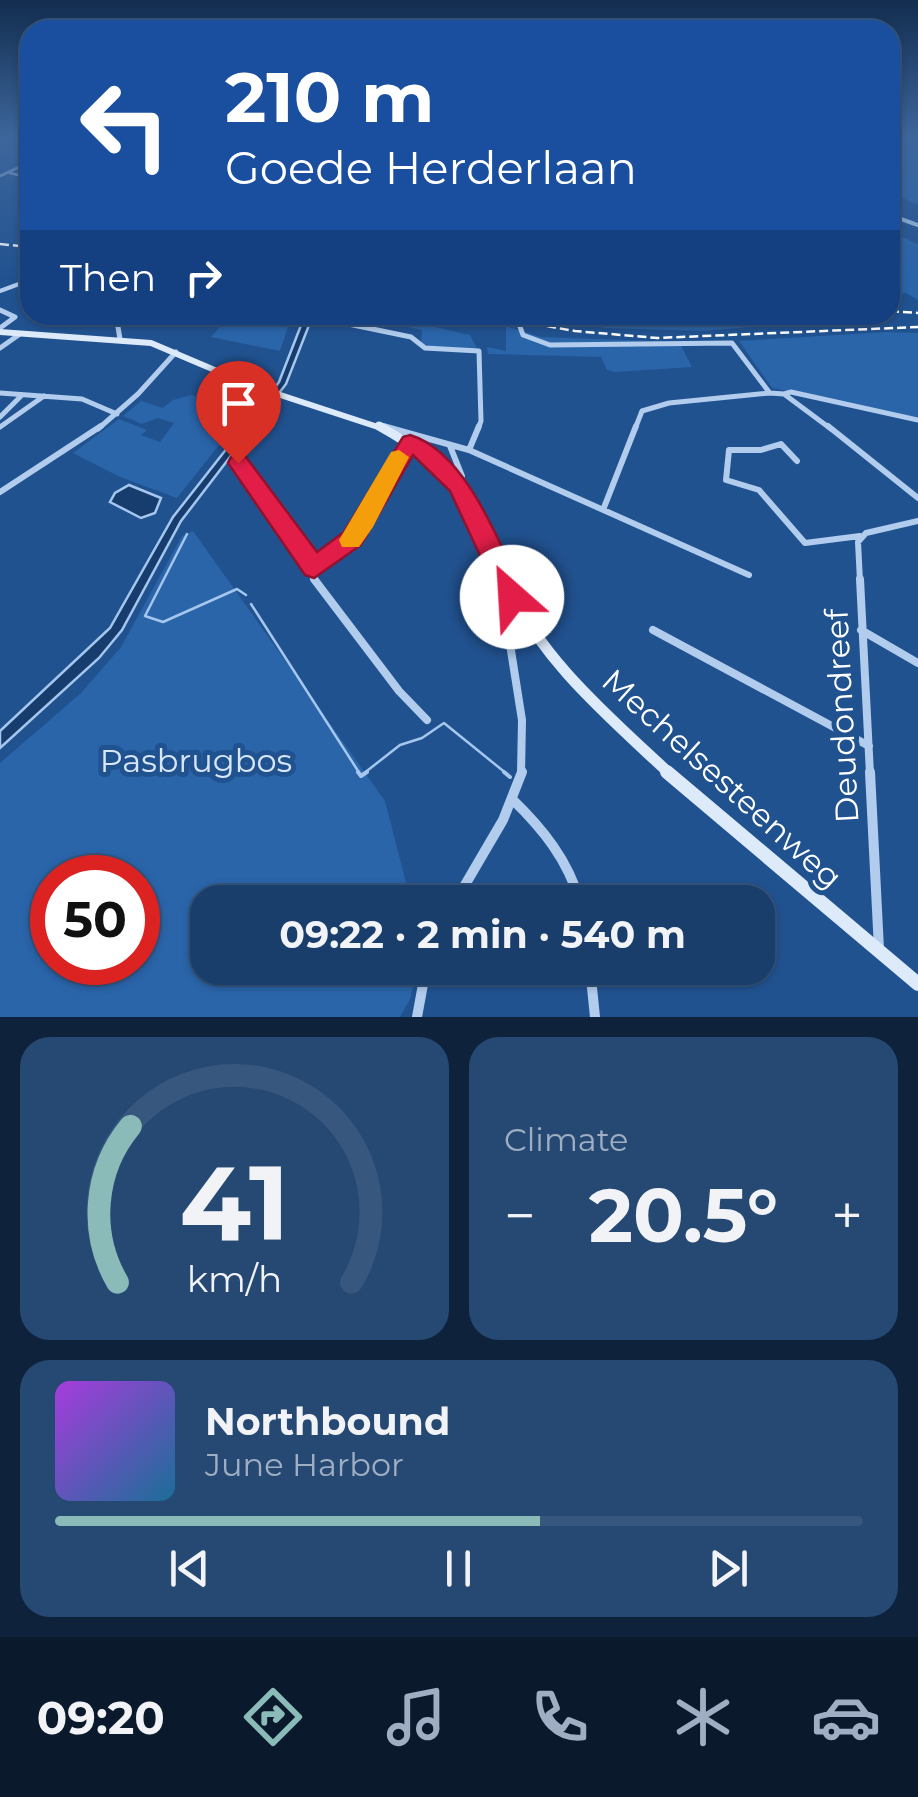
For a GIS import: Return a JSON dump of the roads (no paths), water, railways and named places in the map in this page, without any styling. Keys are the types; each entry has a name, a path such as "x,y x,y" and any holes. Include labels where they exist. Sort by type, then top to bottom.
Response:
{"main road":[{"path":"0,330 120,339 151,343 176,352"},
{"name":"Mechelsesteenweg","path":"176,352 265,390 377,425 410,442 440,465 460,487 535,635 570,680 624,735 918,984"}],"street":[{"path":"0,310 15,317 0,330"},
{"path":"116,325 122,334 120,339"},
{"path":"354,325 411,337 425,348 479,351 481,421 469,450"},
{"path":"519,325 523,335 550,345 732,343 770,393"},
{"path":"1,347 21,333"},
{"path":"0,492 36,473 117,414 176,352"},
{"path":"602,510 642,411 679,402 791,392 918,420"},
{"path":"0,393 82,398 117,414"},
{"path":"784,394 845,436 918,498"},
{"path":"0,417 22,395"},
{"path":"0,427 44,396"},
{"path":"377,425 469,450 749,575"},
{"path":"410,442 352,538 310,574 399,691 427,720"},
{"path":"798,461 781,444 761,450 729,450 726,480 758,490 805,543 847,534 860,536 918,521"},
{"name":"Mechelsesteenweg","path":"450,445 462,476 460,487"},
{"path":"238,463 314,568"},
{"name":"Deudondreef","path":"860,536 861,630 880,954"},
{"path":"465,885 512,799 522,772 523,735 509,638 526,620"},
{"path":"652,630 870,747"},
{"path":"861,630 918,663"},
{"path":"510,646 518,636 535,635"},
{"path":"512,799 541,827 564,861 573,885"},
{"path":"418,1017 423,985"},
{"path":"592,985 595,1017"}],"waterway":[{"path":"187,534 145,616 163,622 237,589 246,595"},
{"path":"251,604 360,774"},
{"path":"363,774 400,745 422,738 444,723 507,774"},
{"path":"358,772 361,776 367,772"},
{"path":"504,772 510,777"}],"railway":[{"path":"0,244 20,246"},
{"path":"900,312 918,313"},
{"path":"540,325 657,338 918,327"}],"park label":[{"name":"Pasbrugbos","path":"196,761"}]}
